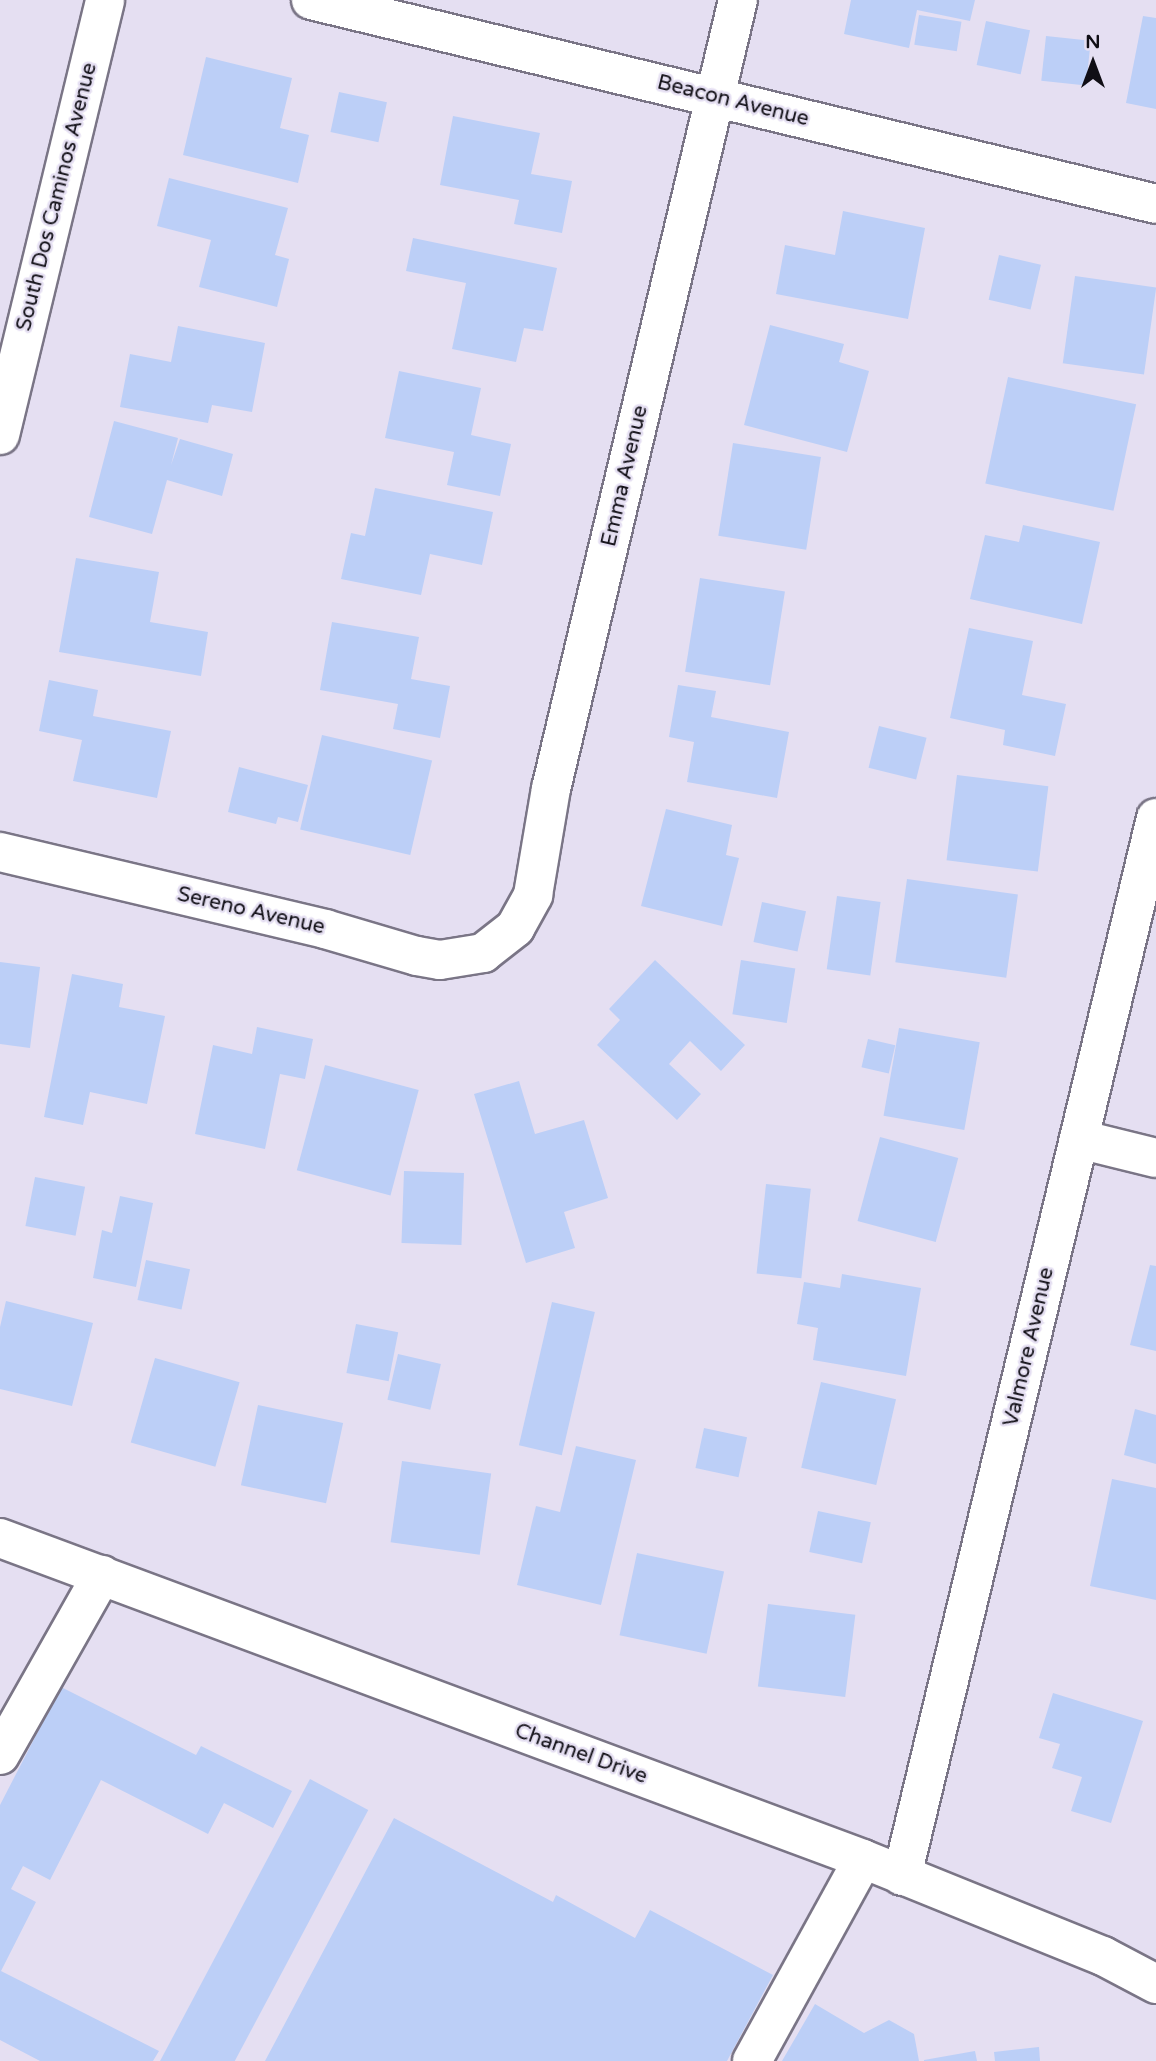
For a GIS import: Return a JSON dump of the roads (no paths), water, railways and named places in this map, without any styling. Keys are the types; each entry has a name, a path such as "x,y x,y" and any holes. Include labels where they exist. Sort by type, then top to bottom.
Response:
{"street":[{"name":"South Dos Caminos Avenue","path":"0,435 105,0"},
{"name":"Beacon Avenue","path":"310,0 1156,204"},
{"name":"Emma Avenue","path":"499,943 515,928 533,895 551,789 738,0"},
{"name":"Valmore Avenue","path":"902,1876 1156,818"},
{"name":"Sereno Avenue","path":"0,852 325,929 417,956 459,958 483,953 499,943"},
{"path":"1079,1139 1156,1158"},
{"name":"Channel Drive","path":"0,1538 863,1859 1103,1956 1156,1984"},
{"path":"0,1755 102,1576"},
{"path":"752,2061 863,1859"}]}
